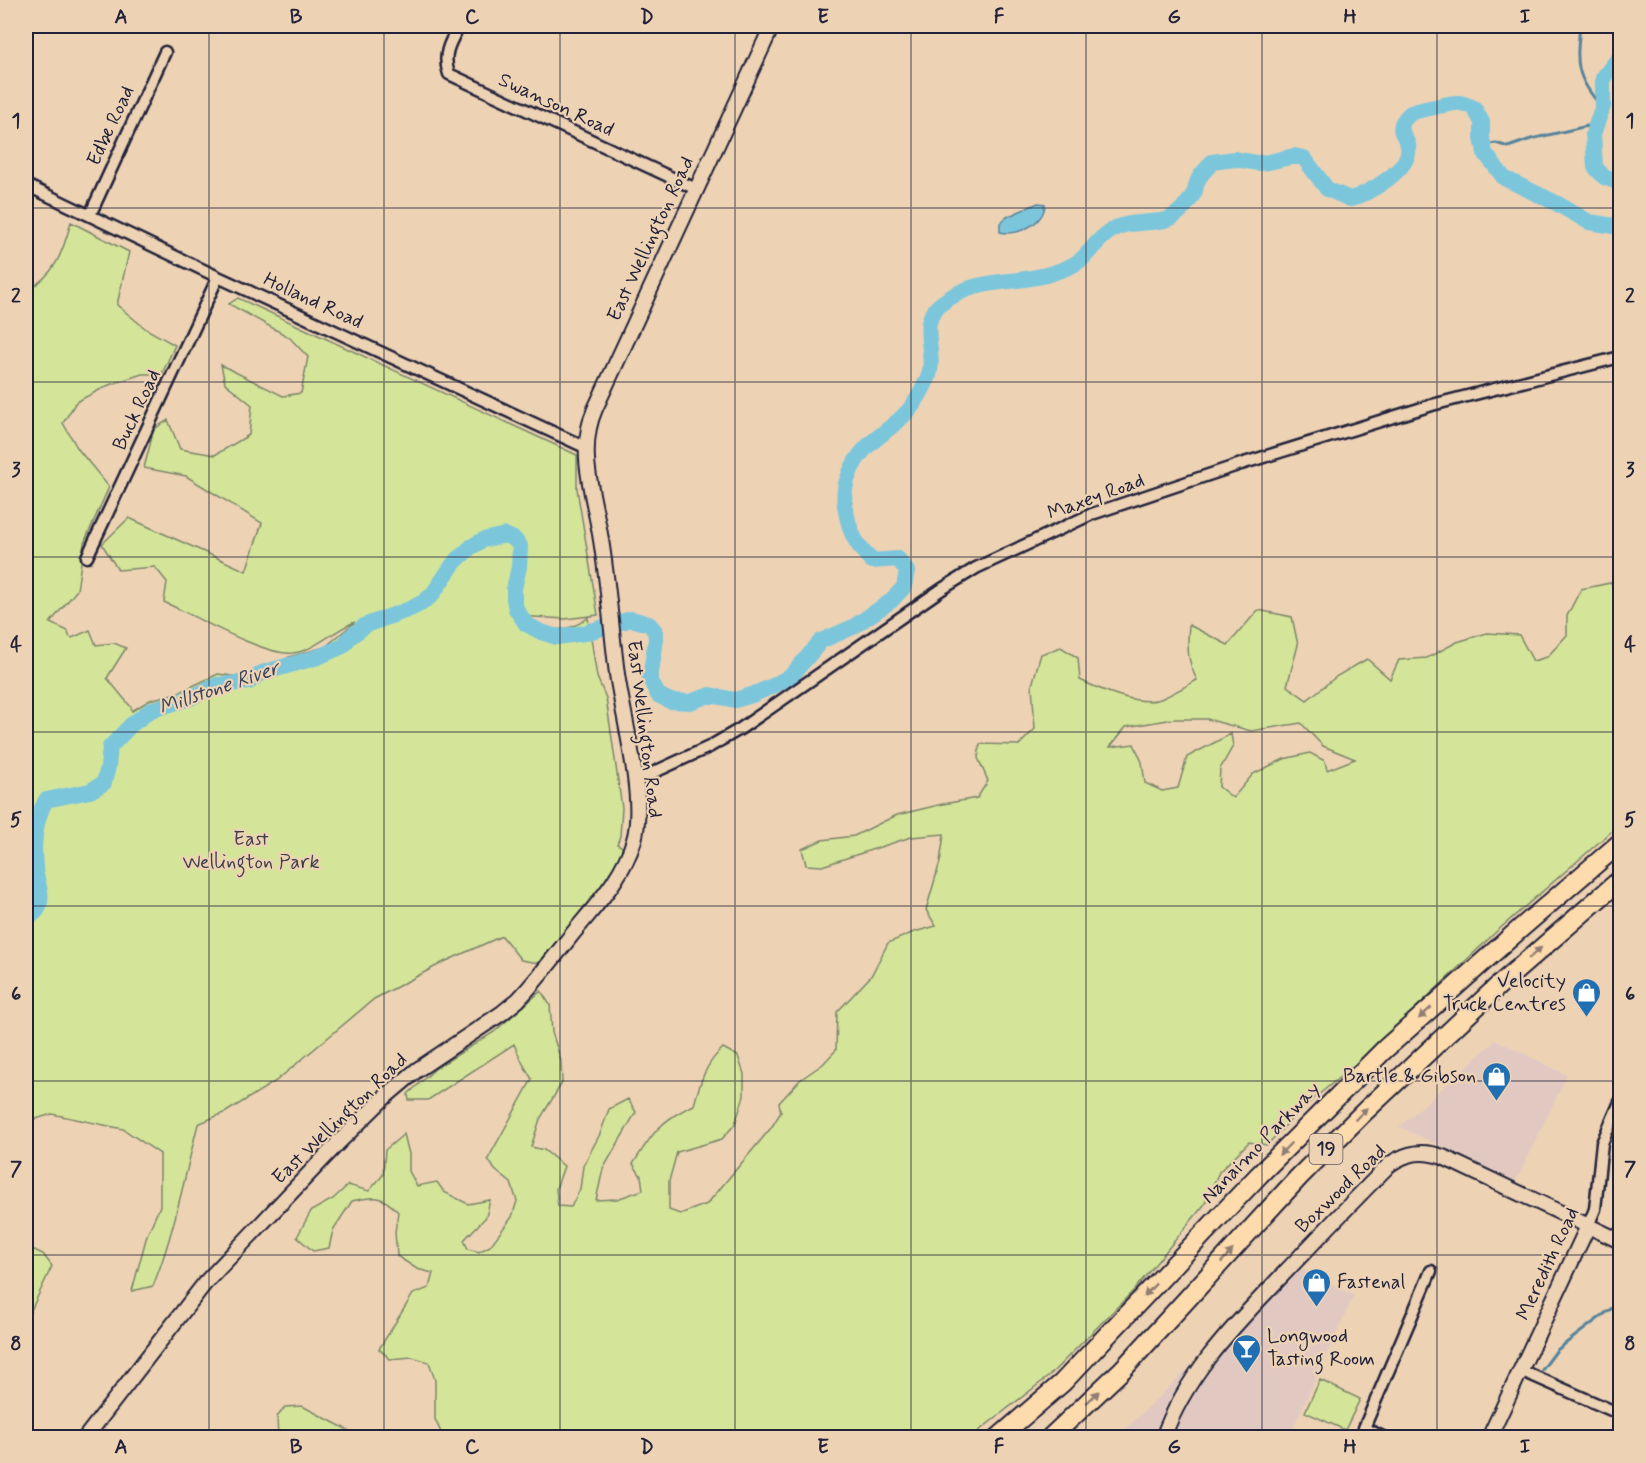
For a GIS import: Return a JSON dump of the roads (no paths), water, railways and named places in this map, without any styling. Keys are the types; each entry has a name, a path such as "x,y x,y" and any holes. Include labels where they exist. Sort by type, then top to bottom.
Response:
{"highway":[{"path":"1563,891 1595,856 1620,835"},
{"name":"Nanaimo Parkway","path":"998,1437 1062,1383 1259,1175 1385,1049 1620,843"},
{"name":"19","path":"1050,1437 1123,1369 1299,1177 1363,1113 1446,1034 1620,880"},
{"path":"1567,925 1607,901 1620,890"}],"street":[{"name":"Swanson Road","path":"459,26 449,44 446,57 449,74 696,189"},
{"name":"East Wellington Road","path":"85,1437 205,1283 380,1101 417,1070 502,1013 526,992 600,900 622,868 630,850 638,815 612,633 601,536 588,470 589,428 595,410 772,26"},
{"name":"Edbe Road","path":"90,215 165,52"},
{"name":"Holland Road","path":"26,185 218,277 587,448"},
{"name":"Buck Road","path":"87,557 218,277"},
{"name":"Maxey Road","path":"635,782 709,747 740,729 942,589 976,568 1081,519 1241,464 1432,405 1620,357"},
{"name":"Meredith Road","path":"1489,1437 1595,1209 1602,1143 1620,1102"},
{"name":"Boxwood Road","path":"1163,1437 1180,1398 1205,1359 1310,1246 1390,1164 1401,1156 1426,1152 1443,1157 1620,1241"},
{"path":"1385,1437 1364,1428 1431,1271"},
{"path":"1520,1370 1620,1414"}],"water":[{"path":"1038,203 1045,204 1044,211 1035,223 1022,230 1000,232 1000,223 1007,217"}],"waterway":[{"path":"1580,26 1579,70 1587,87 1602,107"},
{"name":"Millstone River","path":"1620,59 1603,78 1603,106 1593,134 1595,167 1604,177 1620,183"},
{"name":"Millstone River","path":"26,918 36,912 40,902 34,845 39,817 46,800 90,791 104,783 110,747 131,725 151,710 190,698 217,685 249,682 262,673 318,657 343,646 350,637 366,625 422,603 432,595 454,563 471,547 483,540 505,535 514,539 520,546 519,567 514,589 516,609 526,624 541,632 557,637 585,633 631,619 649,624 655,631 656,639 650,679 658,695 670,701 690,702 710,695 735,700 775,685 792,675 821,641 853,627 891,601 904,587 907,571 898,559 872,561 858,544 848,519 844,493 849,475 860,454 909,410 928,378 931,358 928,329 934,311 955,295 980,285 1032,278 1070,266 1083,258 1104,236 1118,227 1169,219 1189,201 1199,177 1212,162 1235,159 1257,163 1294,156 1304,158 1327,189 1350,199 1378,186 1404,163 1408,154 1408,145 1401,127 1403,121 1411,113 1461,103 1474,108 1482,122 1485,153 1504,178 1589,222 1614,226 1620,223"},
{"path":"1483,145 1496,143 1508,147 1531,139 1596,124"},
{"path":"1542,1370 1557,1350 1620,1302"}],"place":[{"name":"Velocity Truck Centres","path":"1587,1018"},
{"name":"Bartle & Gibson","path":"1497,1102"},
{"name":"Fastenal","path":"1316,1308"},
{"name":"Longwood Tasting Room","path":"1246,1374"}],"park label":[{"name":"East Wellington Park","path":"251,850"}]}
